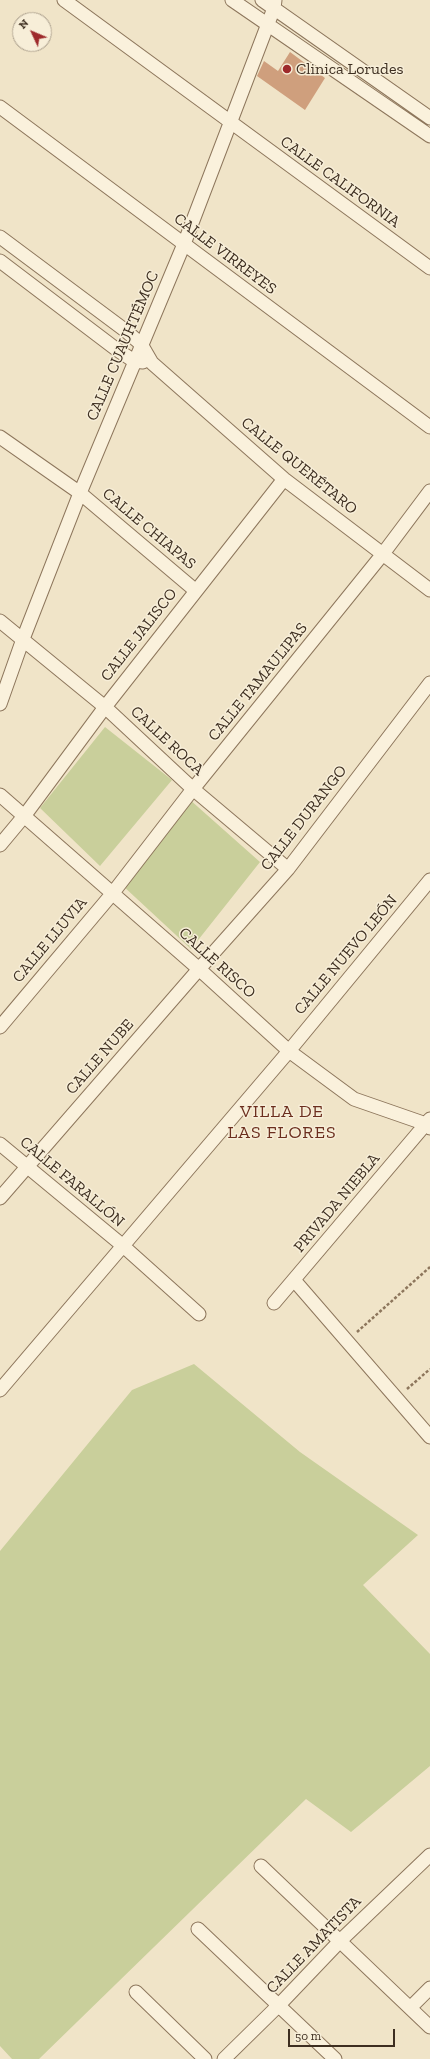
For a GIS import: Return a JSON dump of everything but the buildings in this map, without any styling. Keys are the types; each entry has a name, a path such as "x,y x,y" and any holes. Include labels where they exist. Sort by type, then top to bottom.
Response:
{"street":[{"name":"CALLE CALIFORNIA","path":"64,0 430,268"},
{"path":"232,0 430,136"},
{"path":"262,0 275,4 430,118"},
{"name":"CALLE CUAUHTÉMOC","path":"0,704 23,639 80,493 184,244 275,4"},
{"name":"CALLE VIRREYES","path":"0,107 430,427"},
{"path":"0,237 141,344"},
{"path":"0,261 134,361 152,362"},
{"name":"CALLE QUERÉTARO","path":"141,344 152,362 284,479 430,590"},
{"name":"CALLE CHIAPAS","path":"0,437 80,493 196,591"},
{"name":"CALLE JALISCO","path":"0,845 25,815 105,707 284,479"},
{"name":"CALLE TAMAULIPAS","path":"112,894 193,788 382,555 430,491"},
{"name":"CALLE ROCA","path":"0,621 105,707 193,788 288,869"},
{"name":"CALLE DURANGO","path":"199,968 288,869 430,683"},
{"name":"CALLE RISCO","path":"0,795 25,815 112,894 199,968 289,1051 354,1099 429,1124"},
{"name":"CALLE NUEVO LEÓN","path":"0,1390 289,1051 430,880"},
{"name":"CALLE LLUVIA","path":"0,1027 112,894"},
{"name":"CALLE NUBE","path":"0,1198 199,968"},
{"name":"PRIVADA NIEBLA","path":"274,1303 429,1124"},
{"name":"CALLE FARALLÓN","path":"0,1144 122,1246 199,1314"},
{"path":"294,1280 346,1342 430,1437"},
{"name":"CALLE AMATISTA","path":"224,2059 279,2005 340,1940 430,1855"},
{"path":"261,1866 430,2027"},
{"path":"198,1929 335,2059"},
{"path":"410,2008 430,1988"},
{"path":"136,1992 205,2059"}],"path":[{"path":"346,1342 430,1267"},
{"path":"396,1399 430,1369"}],"green space":[{"path":"105,727 172,780 100,866 40,808"},
{"path":"189,799 260,862 191,949 122,885"},
{"path":"194,1364 300,1452 418,1535 363,1585 430,1654 430,1766 351,1832 306,1799 39,2059 12,2059 0,2046 0,1551 132,1390"}],"place":[{"name":"Clinica Lorudes","path":"287,69"}],"district":[{"name":"VILLA DE LAS FLORES","path":"282,1122"}]}
